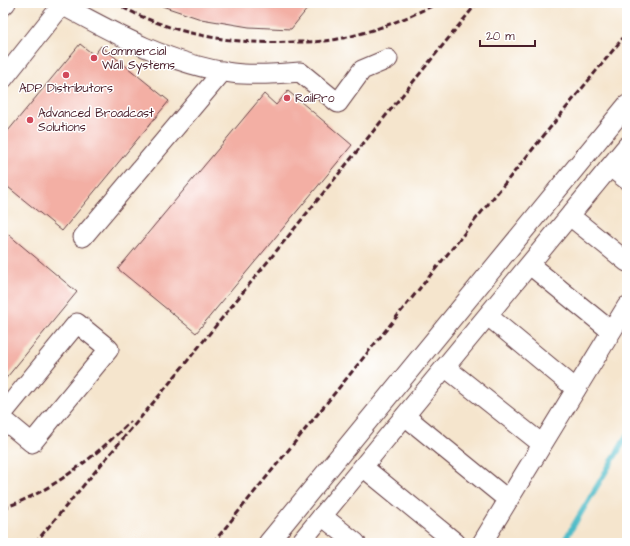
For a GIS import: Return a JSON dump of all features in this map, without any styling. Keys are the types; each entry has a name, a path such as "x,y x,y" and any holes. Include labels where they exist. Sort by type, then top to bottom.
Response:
{"street":[{"path":"3,6 6,3"},
{"path":"3,79 61,4 125,39 184,63 234,73 273,74 300,72 338,103 362,70 388,59"},
{"path":"83,237 223,71"},
{"path":"268,543 627,105"},
{"path":"282,543 627,123"},
{"path":"300,543 627,146"},
{"path":"610,167 627,180"},
{"path":"570,216 627,262"},
{"path":"530,264 611,332"},
{"path":"482,543 627,306"},
{"path":"488,316 576,389"},
{"path":"3,413 77,323 109,349 32,443 3,419"},
{"path":"446,367 542,444"},
{"path":"405,416 508,500"},
{"path":"363,467 456,543"},
{"path":"322,516 356,543"}],"building":[{"path":"162,3 312,3 291,29 249,27 201,19 162,6"},
{"path":"80,44 94,55 101,46 169,101 62,231 3,183 3,137"},
{"path":"288,91 352,145 196,333 118,269 264,94 276,105"},
{"path":"3,230 77,292 3,382"}],"waterway":[{"path":"563,543 627,436"}],"railway":[{"path":"115,3 157,23 179,30 247,42 310,42 333,40 364,33 438,3"},
{"path":"35,543 163,391 477,3"},
{"path":"213,543 627,33"},
{"path":"3,508 38,493 72,472 102,448 131,421"}],"place":[{"name":"Commercial Wall Systems","path":"94,58"},
{"name":"ADP Distributors","path":"66,75"},
{"name":"RailPro","path":"287,98"},
{"name":"Advanced Broadcast Solutions","path":"30,120"}]}
